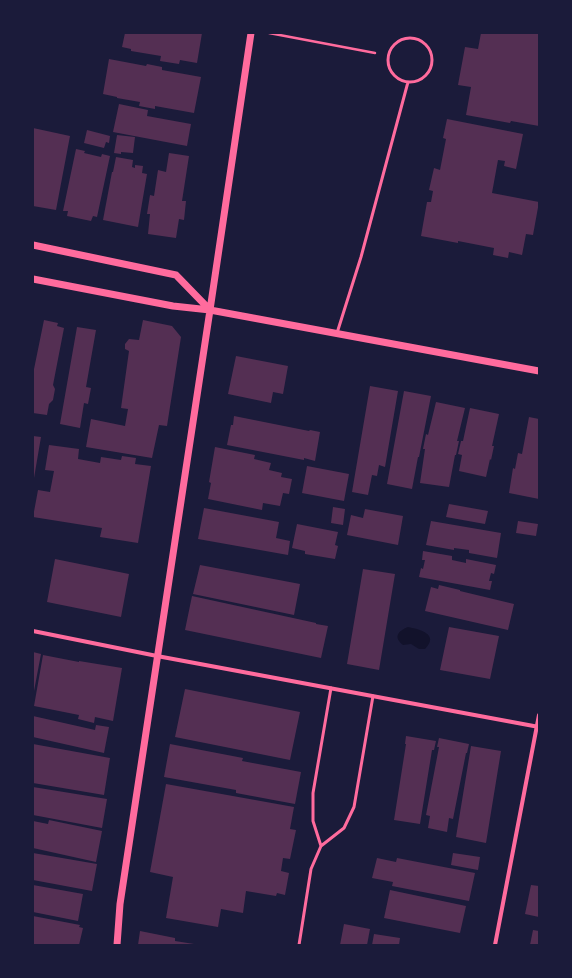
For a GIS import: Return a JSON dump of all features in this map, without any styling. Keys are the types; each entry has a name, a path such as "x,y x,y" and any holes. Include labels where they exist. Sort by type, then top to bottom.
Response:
{"street":[{"path":"117,945 120,904 251,33"},
{"path":"33,245 176,275 210,310"},
{"path":"33,279 173,306 210,310 539,371"},
{"path":"33,631 157,656 538,727"},
{"path":"495,945 538,727 539,715"}],"lane":[{"path":"411,38 417,39 424,43 431,54 432,61 427,74 422,79 415,82 408,82 394,76 390,70 388,55 396,42 411,38"},
{"path":"337,333 361,257 408,82"},
{"path":"320,846 314,821 313,793 330,688"},
{"path":"299,945 310,869 320,846 344,828 354,807 373,696"}],"path":[{"path":"269,33 375,53"}],"shaded area":[{"path":"408,627 422,631 429,636 429,644 425,649 419,649 411,644 403,645 400,642 398,639 399,632"}],"building":[{"path":"125,33 202,33 197,63 180,60 179,64 160,61 161,56 131,51 131,49 122,47"},
{"path":"481,33 539,34 539,126 511,121 510,123 466,115 471,87 458,85 465,47 478,49"},
{"path":"109,59 146,66 147,64 162,67 162,70 201,77 194,113 155,106 155,109 139,106 140,102 103,94"},
{"path":"119,104 148,110 147,116 191,124 187,146 113,132"},
{"path":"447,119 523,134 516,169 504,166 505,161 498,160 492,193 539,202 533,235 526,234 522,255 509,252 508,258 493,255 494,248 421,236 427,202 431,202 433,191 429,190 434,168 440,170 446,139 443,138"},
{"path":"33,128 70,136 56,210 33,206"},
{"path":"87,130 110,136 109,143 106,142 104,148 84,143"},
{"path":"117,135 135,137 133,153 114,153"},
{"path":"76,149 85,151 84,153 101,157 102,154 110,156 97,217 93,216 91,221 67,216 68,211 63,211"},
{"path":"169,153 189,156 182,201 186,201 184,220 179,219 176,238 148,234 150,214 147,214 150,195 154,196 158,170 166,172"},
{"path":"116,157 133,160 132,167 135,168 135,165 143,166 142,173 147,174 138,227 103,220"},
{"path":"44,320 58,323 57,326 64,328 53,385 55,389 53,400 49,404 47,415 33,413 33,374"},
{"path":"143,320 172,326 181,337 167,426 159,425 152,458 86,447 91,419 125,426 128,409 121,408 129,351 125,349 125,344 129,339 139,340"},
{"path":"77,327 96,330 86,387 91,388 88,404 84,403 80,428 60,424"},
{"path":"236,356 288,366 283,394 273,392 271,403 228,394"},
{"path":"370,386 398,391 385,467 379,465 377,476 372,475 368,495 352,492"},
{"path":"404,391 431,396 412,489 387,484"},
{"path":"436,402 465,408 457,441 459,441 449,487 420,483 425,449 423,449"},
{"path":"470,408 499,414 492,446 494,446 486,477 459,471 462,455 458,454 461,441 463,441"},
{"path":"234,416 320,432 315,461 227,445"},
{"path":"529,417 539,419 539,499 509,493 513,468 515,469 518,453 522,454"},
{"path":"33,436 41,437 34,478 33,478"},
{"path":"49,445 79,449 78,459 100,463 101,457 121,460 122,456 136,458 135,464 151,466 138,543 100,537 102,528 33,517 38,490 50,492 54,471 45,470"},
{"path":"215,447 255,455 254,459 271,463 269,470 282,473 281,477 292,479 289,494 283,493 280,506 263,503 262,510 208,499 211,483 209,482"},
{"path":"307,466 349,474 344,501 302,493"},
{"path":"449,504 488,511 485,524 446,517"},
{"path":"333,507 345,509 343,525 331,523"},
{"path":"204,508 279,522 276,538 290,541 288,555 198,539"},
{"path":"365,509 403,516 398,545 347,535 351,515 363,518"},
{"path":"431,521 501,533 497,558 469,553 469,550 454,548 454,550 426,545"},
{"path":"518,521 538,524 536,536 516,533"},
{"path":"297,524 338,532 335,545 338,546 335,559 305,554 305,551 292,548"},
{"path":"423,551 452,556 452,560 466,563 466,559 496,565 494,574 491,573 489,581 492,581 490,590 419,577 425,560 422,560"},
{"path":"55,559 129,574 121,617 47,602"},
{"path":"200,565 300,584 294,615 193,594"},
{"path":"363,569 395,574 379,670 347,664"},
{"path":"439,585 514,604 508,630 425,611 431,587 438,589"},
{"path":"192,596 328,626 321,658 185,630"},
{"path":"449,627 499,636 490,679 440,670"},
{"path":"33,652 41,654 34,691 33,691"},
{"path":"43,655 122,668 113,721 95,717 94,723 78,719 79,715 34,706"},
{"path":"185,689 300,712 290,760 175,737"},
{"path":"33,716 95,730 96,725 109,727 104,753 33,737"},
{"path":"406,736 436,741 434,750 432,750 420,824 394,820"},
{"path":"439,738 469,744 453,819 449,818 447,832 428,828 430,816 426,815 439,747 437,747"},
{"path":"33,744 110,758 104,795 33,783"},
{"path":"170,744 243,758 242,761 301,772 295,804 236,793 236,790 164,777"},
{"path":"471,746 501,751 486,843 456,837"},
{"path":"166,784 294,807 290,829 296,830 290,859 283,858 281,871 289,873 285,895 277,893 276,896 246,891 243,913 221,909 218,927 166,918 173,877 150,872"},
{"path":"33,787 107,799 102,828 33,815"},
{"path":"49,820 102,831 96,862 33,848 33,821 48,824"},
{"path":"33,853 97,864 92,891 33,880"},
{"path":"453,853 480,857 478,870 451,865"},
{"path":"377,858 396,862 397,858 475,873 469,901 392,886 393,882 372,878"},
{"path":"33,885 83,894 78,921 33,912"},
{"path":"531,885 539,886 539,917 525,914"},
{"path":"390,890 466,906 460,933 384,918"},
{"path":"33,916 80,925 79,927 83,928 79,945 33,945"},
{"path":"344,924 370,929 367,945 340,945"},
{"path":"533,930 539,931 539,945 530,945"},
{"path":"140,931 175,938 175,941 194,945 138,945"},
{"path":"374,934 400,938 399,945 372,945"}]}
